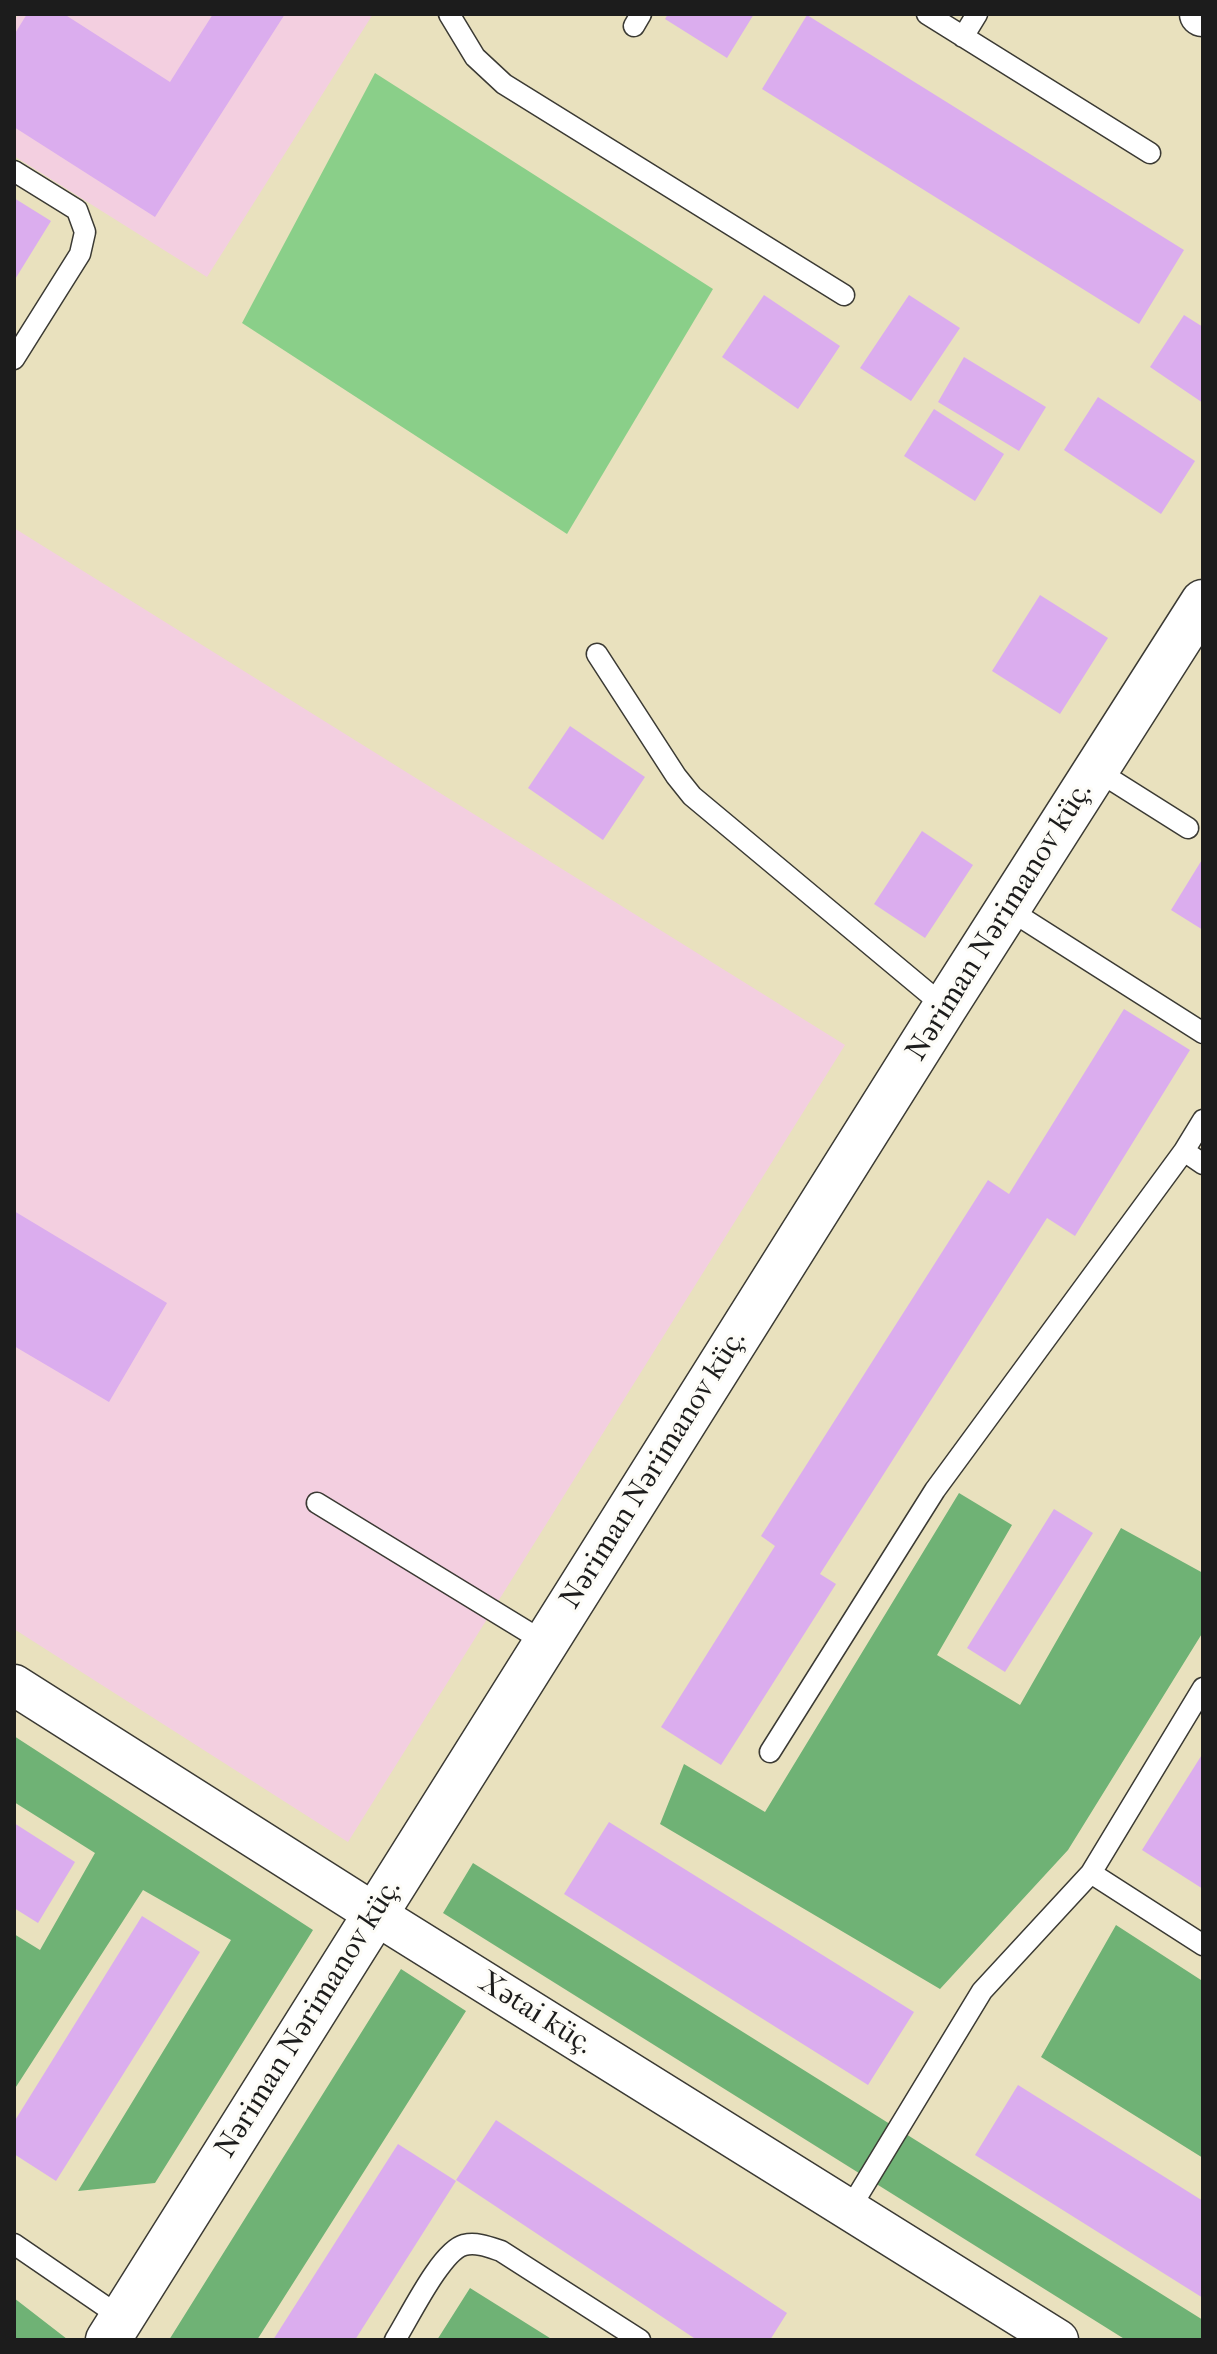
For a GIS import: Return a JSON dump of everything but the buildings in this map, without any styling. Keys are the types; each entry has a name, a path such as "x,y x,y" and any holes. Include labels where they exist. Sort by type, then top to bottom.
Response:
{"street":[{"name":"Nəriman Nərimanov küç.","path":"115,2329 945,1007 1203,602"},
{"name":"Xətai küç.","path":"14,1685 1058,2340"}],"lane":[{"path":"449,14 475,57 504,84 844,295"},
{"path":"927,14 1150,153"},
{"path":"963,37 977,14"},
{"path":"14,171 77,210 85,232 80,254 14,359"},
{"path":"597,654 692,796 945,1007"},
{"path":"1096,770 1188,828"},
{"path":"1008,909 1203,1033"},
{"path":"770,1752 935,1490 1184,1151 1203,1120"},
{"path":"1184,1151 1203,1164"},
{"path":"317,1503 546,1643"},
{"path":"849,2210 982,1991 1091,1873 1203,1688"},
{"path":"1091,1873 1203,1945"},
{"path":"14,2244 115,2329"},
{"path":"395,2340 446,2257 462,2245 480,2244 501,2251 640,2340"}],"shaded area":[{"path":"19,14 373,14 207,277 14,156 14,21"},
{"path":"14,528 845,1045 348,1842 14,1629"}],"green space":[{"path":"375,73 713,289 567,534 242,323"},
{"path":"959,1493 1012,1525 937,1655 1020,1705 1121,1528 1203,1573 1203,1632 1068,1850 940,1989 660,1824 684,1764 765,1812"},
{"path":"14,1736 313,1930 155,2183 78,2191 231,1940 143,1890 14,2090 14,1934 40,1950 95,1853 14,1802"},
{"path":"473,1863 1203,2320 1203,2340 1126,2340 443,1913"},
{"path":"1116,1925 1201,1980 1203,1978 1203,2158 1041,2057"},
{"path":"401,1969 466,2011 257,2340 169,2340"},
{"path":"470,2288 553,2340 437,2340"},
{"path":"14,2298 67,2339 67,2340 14,2340"}]}
